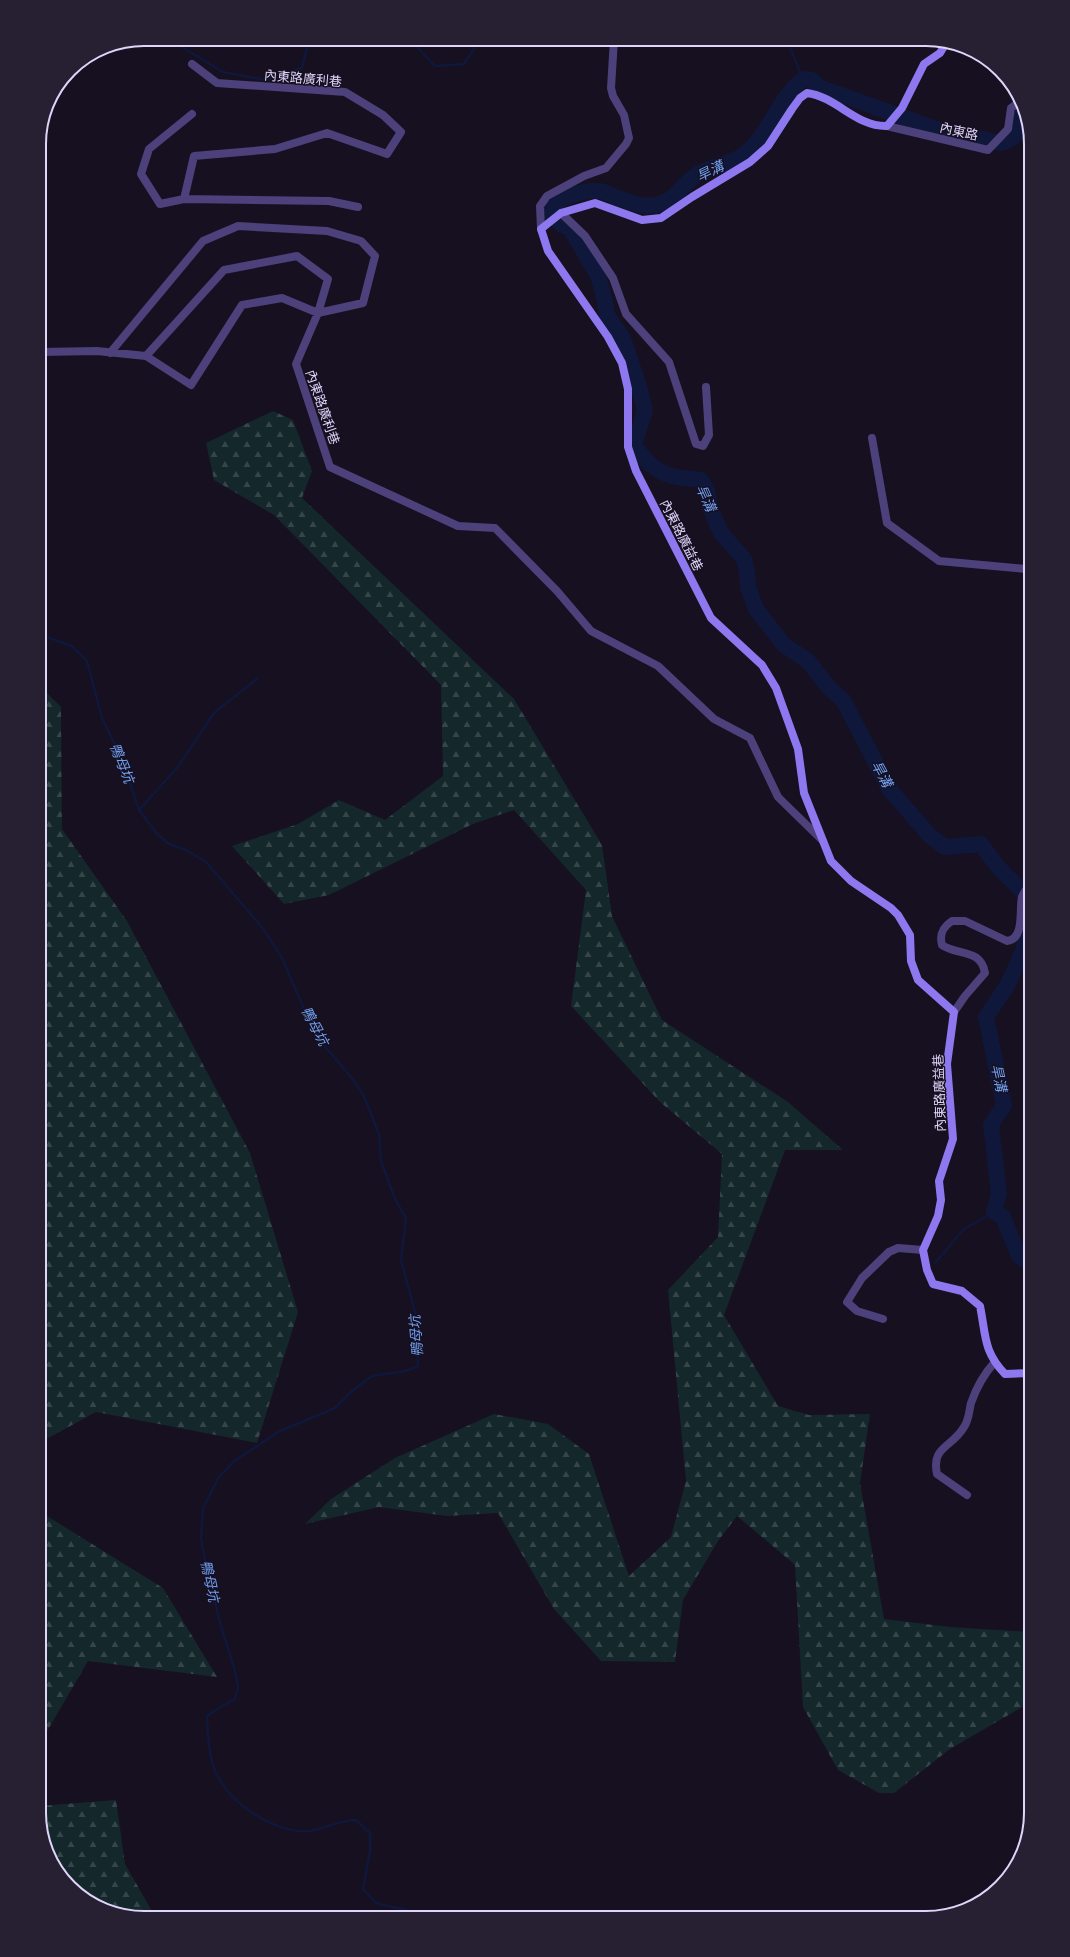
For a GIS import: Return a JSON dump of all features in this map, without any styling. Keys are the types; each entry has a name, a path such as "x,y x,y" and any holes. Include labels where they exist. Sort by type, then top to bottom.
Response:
{"street":[{"name":"內東路廣益巷","path":"614,46 611,88 613,96 624,115 629,138 626,144 606,168 584,176 547,196 540,206 541,229 548,252 608,337 622,363 628,389 628,447 636,471 711,618 762,666 776,688 798,749 804,793 830,861 846,876 891,908 898,915 910,935 911,961 918,980 954,1012 947,1064 953,1139 939,1181 941,1200 938,1216 923,1250"},
{"path":"541,229 561,212 595,203 642,220 662,218 692,197 750,162 768,146 796,103 807,93 816,94 836,104 859,120 877,127 887,126 902,108 924,64 940,53 943,48"},
{"name":"內東路廣利巷","path":"184,199 194,156 275,149 327,133 387,154 401,132 383,115 345,92 218,83 192,64"},
{"name":"內東路","path":"887,126 988,150 1008,129 1011,108 1016,104"},
{"path":"192,114 149,149 141,174 160,204 184,199 328,201 358,207"},
{"path":"561,212 585,236 613,278 626,314 669,362 696,444 703,446 709,434 706,387"},
{"path":"46,352 110,353 146,356 191,385 242,305 282,298 318,313 363,303 375,256 361,241 327,231 238,226 203,242 110,353"},
{"name":"內東路廣利巷","path":"146,356 224,270 297,256 328,279 318,313 296,364 330,467 458,526 495,528"},
{"path":"872,438 887,523 939,561 1024,569"},
{"name":"內東路廣益巷","path":"495,528 557,591 591,631 658,666 714,719 750,738 778,797 823,841"},
{"path":"954,1012 965,996 985,973 981,961 974,955 948,949 942,945 940,937 942,930 952,921 965,921 1007,941 1012,941 1016,938 1020,926 1022,898 1024,895"},
{"path":"883,1319 857,1311 847,1302 862,1278 889,1252 898,1248 923,1250 927,1270 933,1284 962,1291 980,1306 986,1344 994,1362 1005,1374 1024,1373"},
{"path":"967,1495 937,1474 935,1459 938,1453 957,1436 965,1426 972,1403 985,1374 994,1362"}],"green space":[{"path":"273,411 293,420 312,471 302,498 514,699 602,845 612,916 662,1020 788,1102 843,1150 785,1150 724,1315 778,1406 809,1415 870,1414 860,1483 884,1619 950,1627 1024,1632 1024,1706 950,1749 894,1793 879,1793 838,1770 803,1707 795,1565 737,1516 718,1541 683,1600 675,1662 601,1661 554,1609 498,1513 447,1516 379,1507 305,1524 331,1499 395,1458 494,1414 548,1424 589,1454 629,1576 671,1537 686,1481 668,1290 718,1237 722,1154 660,1102 571,1006 586,890 514,810 473,824 329,895 284,904 232,846 298,824 339,800 385,820 443,776 441,685 274,515 214,480 206,443"},
{"path":"46,692 61,707 62,829 127,921 250,1153 298,1312 257,1443 96,1412 46,1439"},
{"path":"46,1515 163,1588 217,1677 88,1661 46,1733"},
{"path":"116,1800 125,1864 152,1911 137,1911 112,1906 89,1895 79,1887 66,1873 53,1851 47,1826 46,1805"}],"waterway":[{"path":"182,46 223,72 266,80 302,68 307,46"},
{"path":"416,46 435,66 464,64 474,49 474,46"},
{"path":"789,46 803,79"},
{"name":"旱溝","path":"1020,115 1018,132 1009,140 1001,143 936,129 819,87 812,80 803,79 786,96 760,138 752,147 733,161 709,169 693,177 666,202 648,206 636,204 603,192 590,191 575,194 561,200 556,203 551,214 560,224 570,228 598,276 607,315 623,338 638,383 645,411 634,444 642,456 652,466 663,473 680,478 701,480 707,490 710,508 721,533 744,559 748,587 756,609 784,645 808,661 829,688 843,700 890,790 930,836 945,847 981,844 997,866 1024,893"},
{"name":"鴨母坑","path":"46,637 72,646 87,661 102,718 122,759 139,810 157,834 169,844 186,850 206,862 261,926 281,956 302,1004 321,1042 352,1078 363,1094 379,1134 381,1161 395,1199 406,1218 401,1260 416,1316 418,1366 406,1371 372,1376 353,1390 335,1408 280,1431 234,1461 219,1477 203,1508 201,1538 220,1623 234,1667 238,1687 235,1699 207,1716 210,1754 219,1778 238,1802 265,1821 280,1827 309,1831 344,1821 356,1820 370,1833 370,1851 363,1889 376,1903 407,1911"},
{"path":"139,810 177,768 214,713 258,678"},
{"name":"旱溝","path":"1024,949 1007,986 986,1017 1004,1105 991,1125 999,1193 994,1212 1003,1217 1019,1256 1024,1259"},
{"path":"935,1263 964,1229 994,1212"}]}
